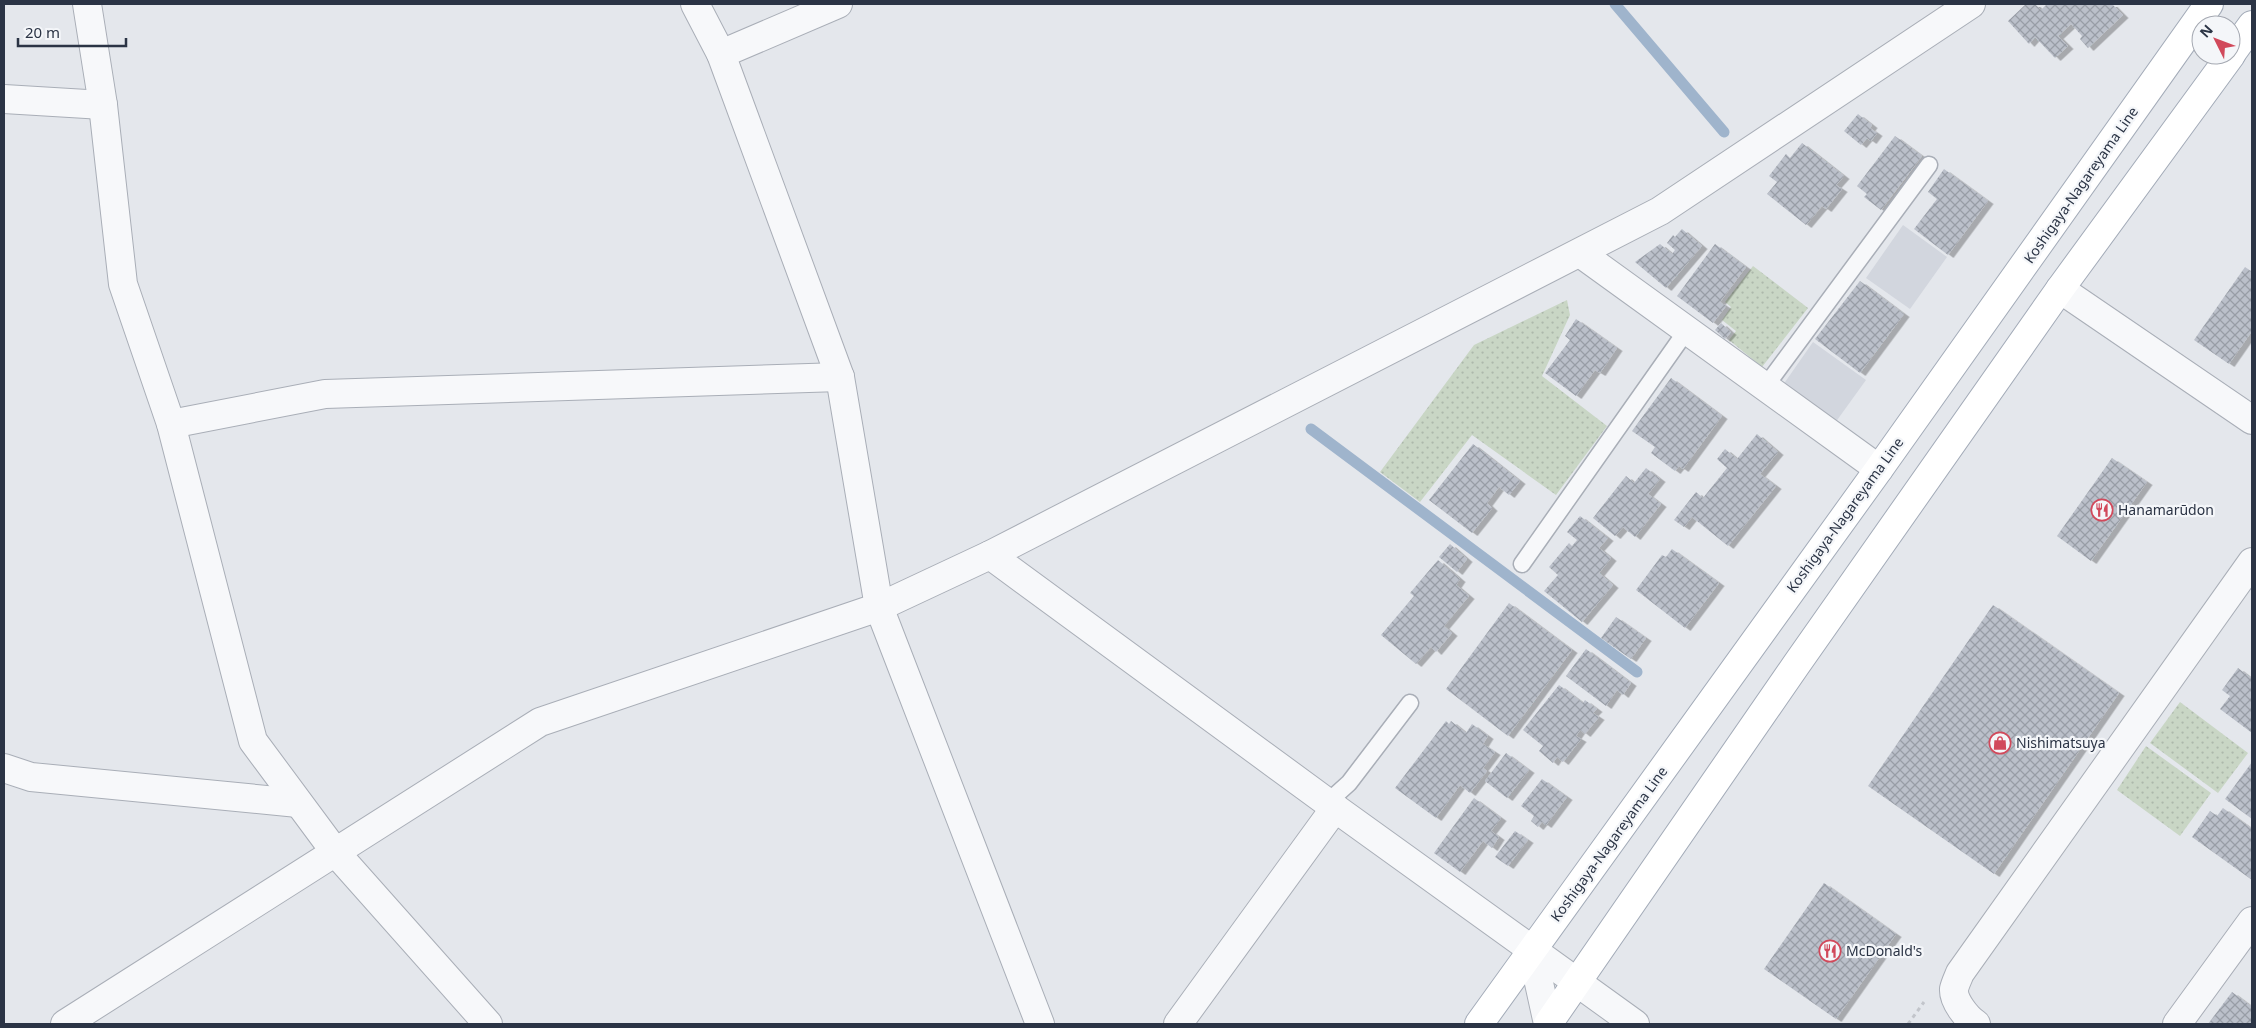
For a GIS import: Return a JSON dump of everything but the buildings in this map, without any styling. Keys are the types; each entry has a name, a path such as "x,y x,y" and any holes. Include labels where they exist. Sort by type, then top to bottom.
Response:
{"main road":[{"name":"Koshigaya-Nagareyama Line","path":"1479,1024 1879,469 2209,4"},
{"path":"2241,41 2252,25"},
{"path":"1548,1024 1796,665 2060,289 2224,65"}],"street":[{"path":"87,4 103,104 123,284 171,424 253,741 336,853 488,1024"},
{"path":"695,4 721,54 840,377 879,607 1040,1024"},
{"path":"721,54 838,4"},
{"path":"64,1024 540,722 879,607 990,555 1660,211 1970,4"},
{"path":"4,99 103,104"},
{"path":"1580,253 1879,469"},
{"path":"2060,289 2252,420"},
{"path":"171,424 325,394 840,377"},
{"path":"990,555 1331,805 1635,1024"},
{"path":"1976,1024 1970,1020 1954,991 1960,973 2252,562"},
{"path":"4,768 31,778 298,802"},
{"path":"1178,1024 1331,805"},
{"path":"2177,1024 2252,920"},
{"path":"1532,951 1548,1024"}],"lane":[{"path":"1765,387 1930,165"},
{"path":"1522,564 1687,330"},
{"path":"1331,805 1410,703"}],"shaded area":[{"path":"1903,225 1947,257 1910,309 1866,278"},
{"path":"1813,342 1866,380 1835,423 1783,385"}],"green space":[{"path":"1753,266 1808,308 1762,367 1729,340 1736,331 1722,320 1731,307 1725,302"},
{"path":"1567,300 1570,315 1542,376 1607,426 1556,495 1472,435 1420,502 1380,472 1474,345"},
{"path":"2180,702 2248,753 2218,793 2150,743"},
{"path":"2146,746 2211,793 2180,836 2117,790"}],"waterway":[{"path":"1615,4 1724,132"},
{"path":"1311,429 1637,672"}],"place":[{"name":"Hanamarūdon","path":"2102,510"},
{"name":"Nishimatsuya","path":"2000,743"},
{"name":"McDonald's","path":"1830,951"}]}
